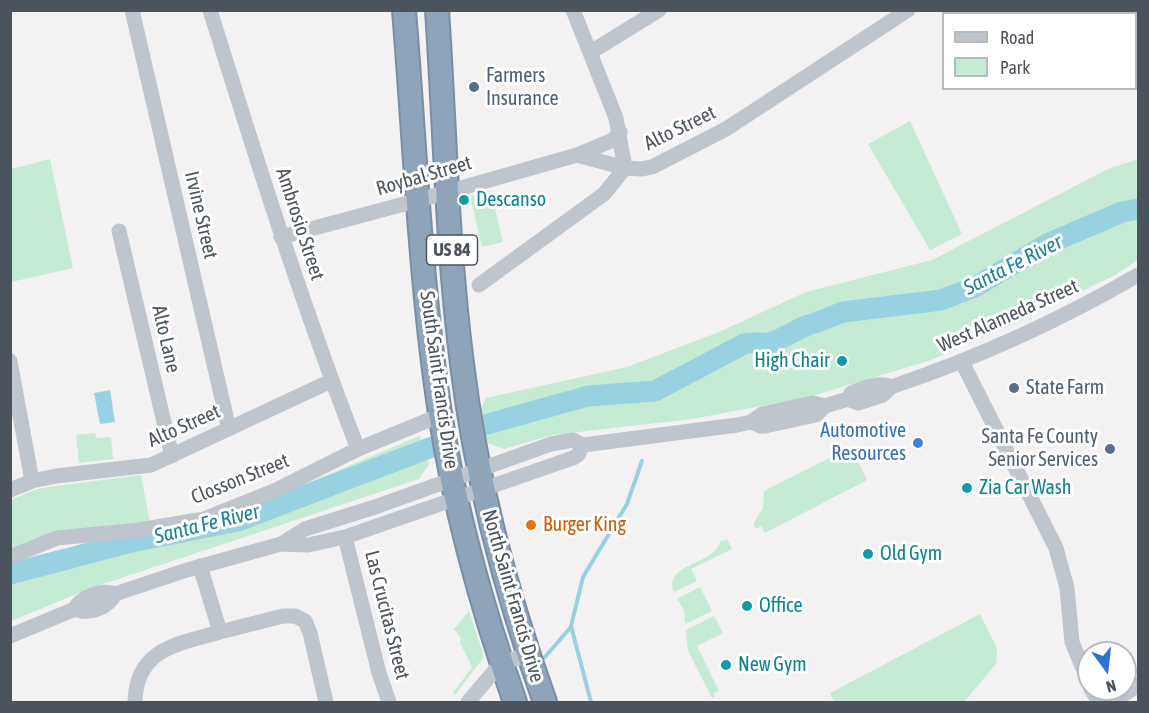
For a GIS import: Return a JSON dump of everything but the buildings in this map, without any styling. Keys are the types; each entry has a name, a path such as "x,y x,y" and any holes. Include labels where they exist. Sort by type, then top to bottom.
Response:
{"highway":[{"name":"South Saint Francis Drive","path":"404,10 428,312 441,416 455,488"},
{"name":"South Saint Francis Drive","path":"437,10 447,191 462,364 481,479"},
{"name":"North Saint Francis Drive","path":"481,479 505,578 545,702"},
{"name":"North Saint Francis Drive","path":"455,488 475,576 515,702"}],"street":[{"name":"Irvine Street","path":"132,10 229,429"},
{"name":"Ambrosio Street","path":"210,10 281,237 357,449"},
{"path":"573,10 620,132 625,168 577,155"},
{"path":"591,52 659,10"},
{"name":"Alto Street","path":"479,285 604,194 625,168 652,167 726,129 908,10"},
{"name":"Roybal Street","path":"281,237 577,155 614,140 620,132"},
{"name":"Alto Lane","path":"119,231 172,456"},
{"name":"West Alameda Street","path":"281,544 308,545 345,537 455,488 481,479 573,458 578,455 583,445 751,422 760,426 816,415 825,406 848,399 854,403 861,402 883,395 891,387 962,362 1055,321 1138,275"},
{"path":"10,361 32,481"},
{"path":"962,362 1056,548 1067,588 1072,642 1077,654"},
{"name":"Alto Street","path":"10,490 32,481 58,476 151,465 331,381"},
{"name":"Closson Street","path":"10,557 57,538 139,530 204,519 274,491 357,449 441,416"},
{"name":"West Alameda Street","path":"10,636 75,609 83,612 93,610 107,604 115,594 200,566 281,544 306,530 375,507 455,488"},
{"name":"Las Crucitas Street","path":"345,537 379,673 389,702"},
{"path":"200,566 220,632"},
{"path":"135,702 140,675 153,657 176,644 284,616 295,616 304,621 310,633 326,702"},
{"path":"468,702 501,663 528,655"},
{"path":"1113,702 1138,685"}],"green space":[{"path":"910,121 962,234 930,250 868,144"},
{"path":"50,159 73,268 11,282 11,169"},
{"path":"1138,159 1138,260 1115,275 1023,320 931,360 809,397 692,419 552,435 504,449 485,442 480,410 486,398 627,367 719,332 806,292 932,260 1108,169"},
{"path":"491,191 503,242 482,247 470,196"},
{"path":"95,433 96,438 111,437 113,459 79,463 76,435"},
{"path":"420,436 429,464 419,479 94,587 11,621 11,563 85,545 209,524"},
{"path":"851,447 867,480 765,533 761,526 756,529 753,524 763,508 764,491"},
{"path":"141,475 150,523 11,551 11,500 34,490 48,487"},
{"path":"727,539 732,549 691,569 697,581 674,592 673,583 676,575 708,556 716,550 720,542"},
{"path":"700,587 712,611 685,624 684,610 677,599"},
{"path":"469,611 483,658 455,695 453,693 472,667 460,643 461,638 454,629"},
{"path":"980,614 997,648 996,664 964,702 834,702 830,693"},
{"path":"714,616 723,633 697,646 719,691 714,693 715,697 712,698 688,651 686,630"}],"water":[{"path":"110,390 115,422 100,424 94,393"}],"waterway":[{"name":"Santa Fe River","path":"815,323 843,312 941,300 975,287 1047,244 1122,212 1138,209"},
{"name":"Santa Fe River","path":"484,425 588,396 655,391 744,344 773,342 808,325"},
{"name":"Santa Fe River","path":"10,574 127,543 238,521 432,447"},
{"path":"591,702 571,626 583,577 627,504 642,461"},
{"path":"544,658 571,627"}],"place":[{"name":"Farmers Insurance","path":"474,87"},
{"name":"Descanso","path":"464,200"},
{"name":"High Chair","path":"842,361"},
{"name":"State Farm","path":"1014,388"},
{"name":"Automotive Resources","path":"918,443"},
{"name":"Santa Fe County Senior Services","path":"1110,449"},
{"name":"Zia Car Wash","path":"967,488"},
{"name":"Burger King","path":"531,525"},
{"name":"Old Gym","path":"868,554"},
{"name":"Office","path":"747,606"},
{"name":"New Gym","path":"726,665"}]}
